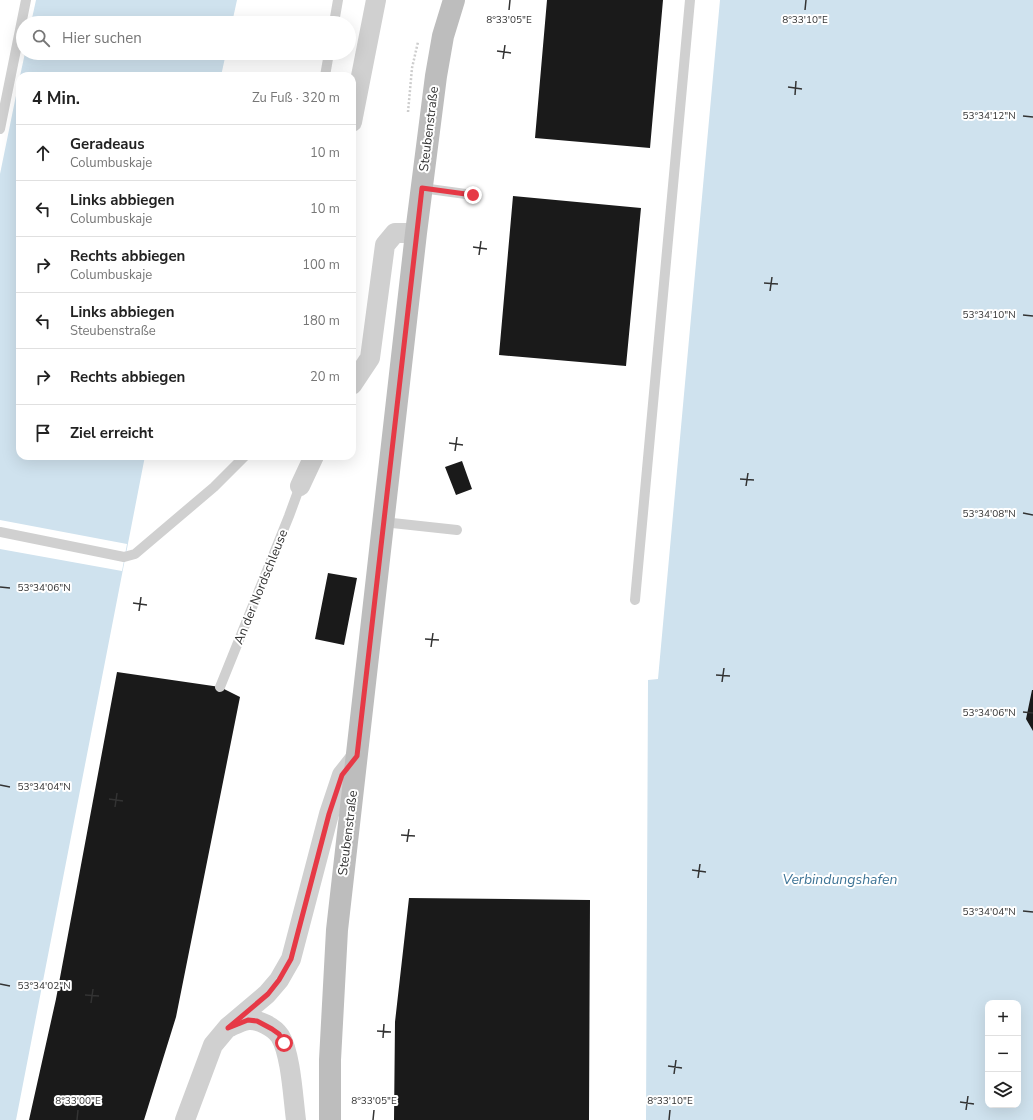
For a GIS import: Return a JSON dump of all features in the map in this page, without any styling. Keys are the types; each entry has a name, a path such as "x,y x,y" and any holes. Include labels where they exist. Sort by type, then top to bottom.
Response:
{"street":[{"path":"356,102 376,0"},
{"name":"Steubenstraße","path":"330,1120 330,1060 337,930 416,233 436,76 443,36 454,0"},
{"path":"356,379 370,358 385,245 394,233 416,233"},
{"name":"An der Nordschleuse","path":"300,486 302,460"},
{"name":"An der Nordschleuse","path":"300,486 312,460"},
{"path":"185,1120 213,1045 228,1028 268,994 279,980 291,959 342,775 357,756"},
{"path":"228,1028 248,1020 257,1021 279,1034 284,1043 287,1056 296,1120"}],"lane":[{"path":"23,16 26,0"},
{"path":"335,16 338,0"},
{"path":"635,600 690,0"},
{"path":"0,129 16,50"},
{"path":"325,72 327,60"},
{"path":"422,188 473,195"},
{"path":"0,532 124,557 136,554 214,487 240,460"},
{"name":"An der Nordschleuse","path":"220,687 290,516 300,486"},
{"path":"383,522 457,530"}],"water":[{"path":"36,0 237,0 234,16 33,16"},
{"name":"Verbindungshafen","path":"720,0 1033,0 1033,1120 646,1120 648,680 658,679"},
{"path":"23,60 224,60 222,72 21,72"},
{"path":"16,96 16,460 144,460 16,1120 0,1120 0,174"}],"pier":[{"path":"0,520 127,544 122,571 0,549"}],"building":[{"path":"547,0 663,0 650,148 535,138"},
{"path":"513,196 641,208 626,366 499,355"},
{"path":"462,461 472,489 456,495 445,467"},
{"path":"328,573 357,578 344,645 315,639"},
{"path":"117,672 220,687 240,697 176,1017 144,1120 29,1120 56,999"},
{"path":"1033,690 1033,731 1026,719"},
{"path":"409,898 590,900 589,1120 394,1120 395,1022"}],"route":[{"path":"284,1043 279,1034 257,1021 248,1020 228,1028 268,994 279,980 291,959 329,814 342,775 357,756 422,188 473,195"}]}
